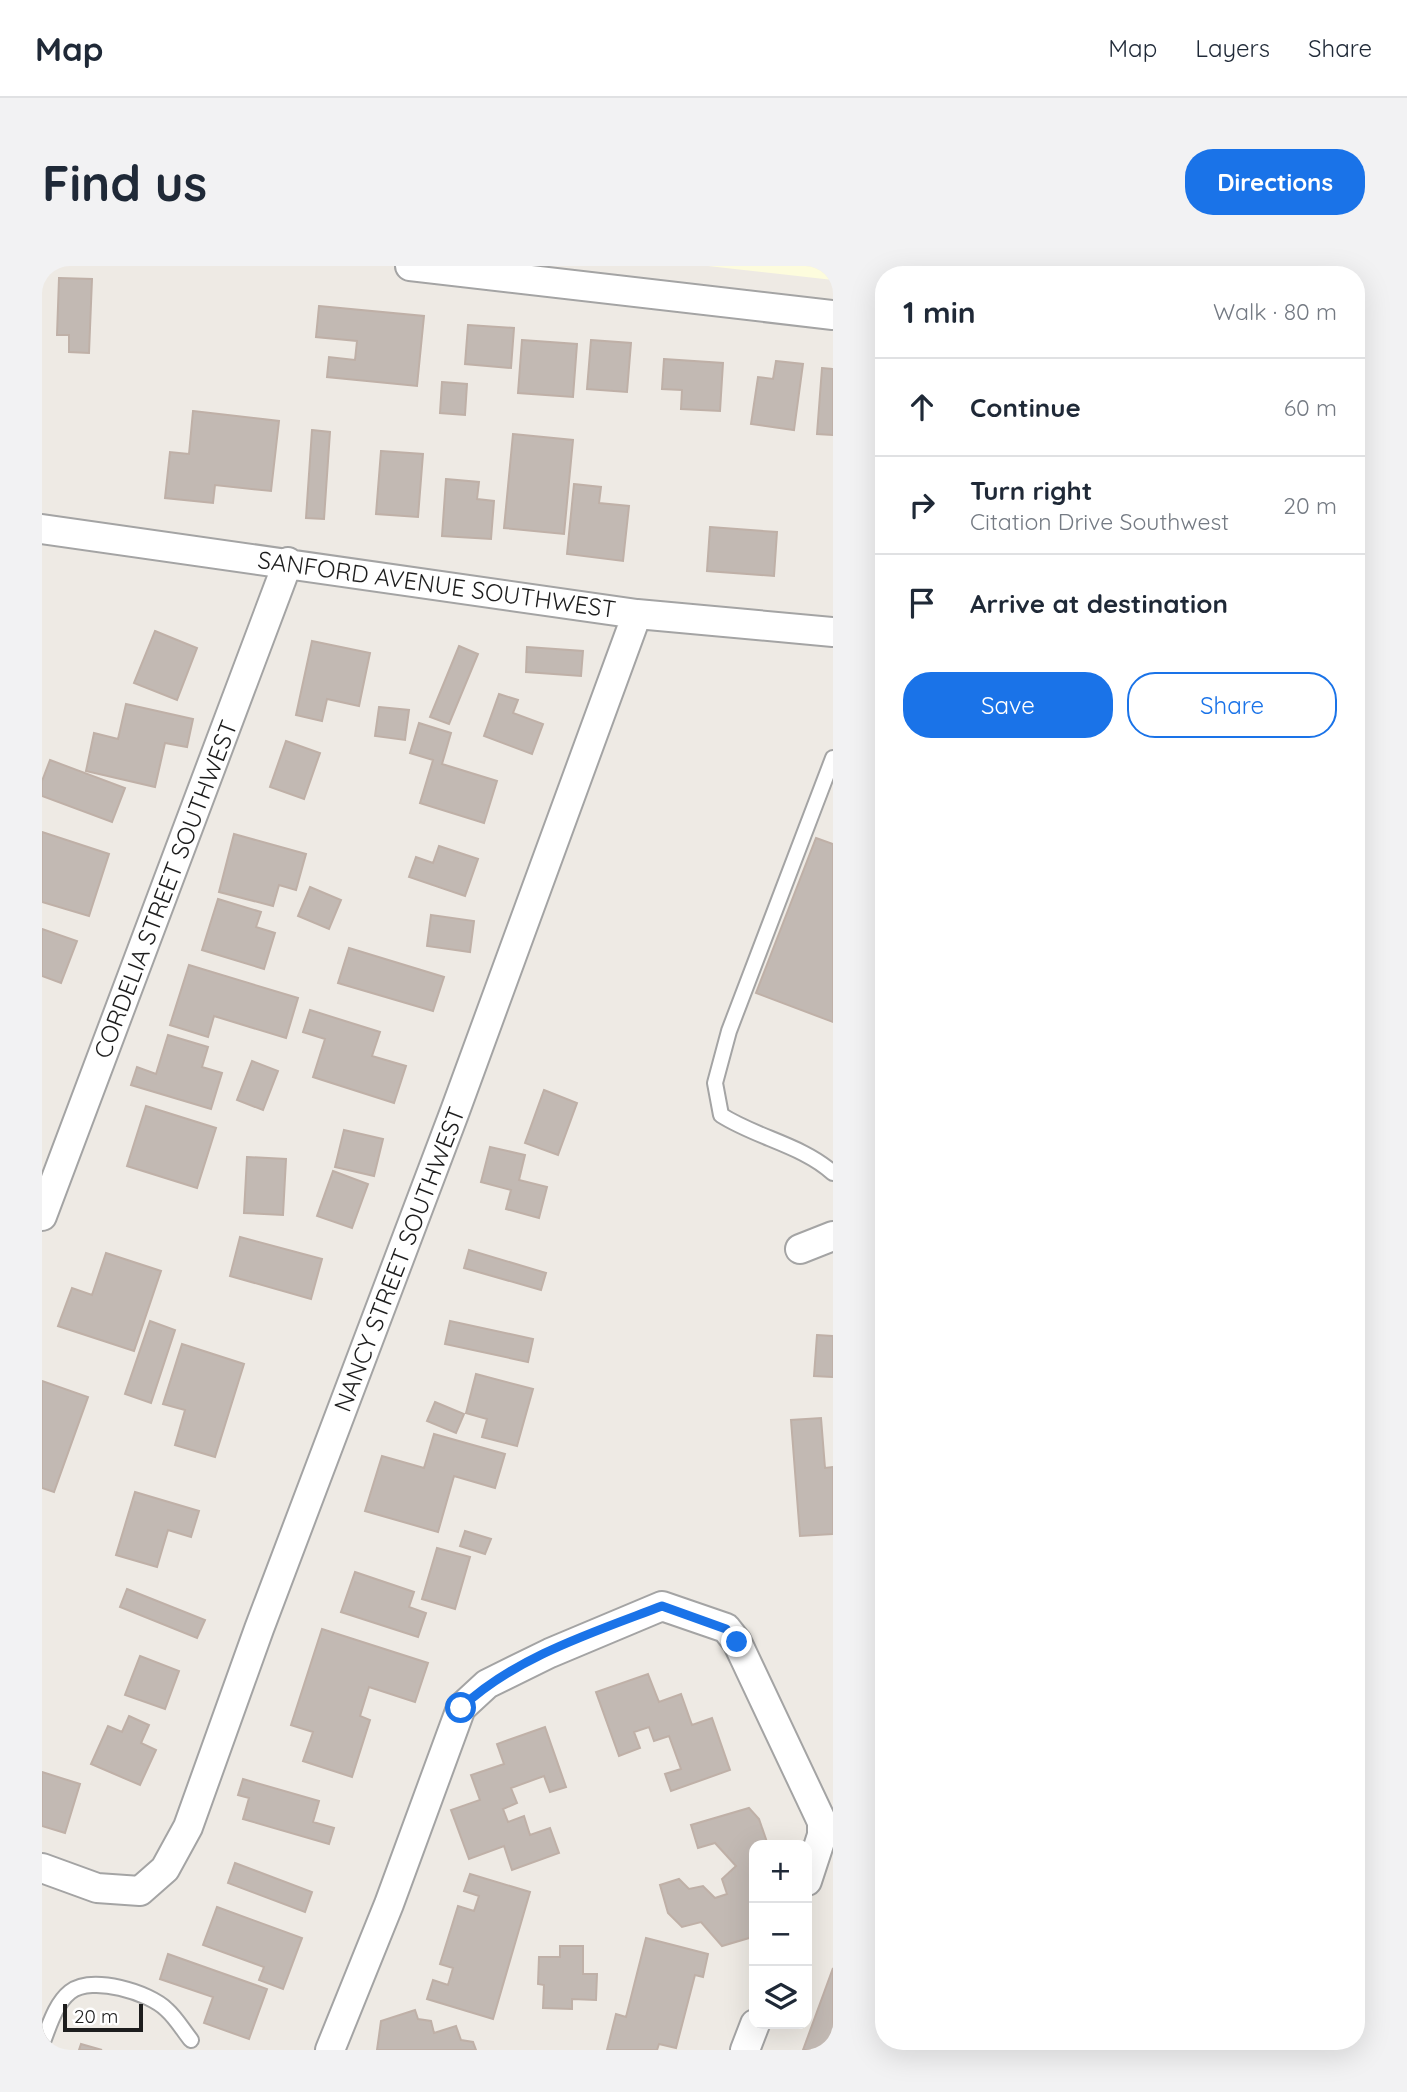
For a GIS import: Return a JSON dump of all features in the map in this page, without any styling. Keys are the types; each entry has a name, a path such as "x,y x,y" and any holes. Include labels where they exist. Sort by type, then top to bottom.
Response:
{"street":[{"path":"410,266 833,315"},
{"name":"SANFORD AVENUE SOUTHWEST","path":"42,529 288,562 637,614 833,632"},
{"name":"CORDELIA STREET SOUTHWEST","path":"42,1216 288,562"},
{"name":"NANCY STREET SOUTHWEST","path":"42,1868 97,1888 140,1891 165,1869 188,1827 259,1629 455,1111 637,614"},
{"path":"800,1249 833,1236"},
{"path":"330,2050 389,1904 461,1708 487,1684 550,1653 662,1606 726,1629 737,1642 822,1822 822,1835 812,1866"},
{"path":"746,2050 753,2029"}],"lane":[{"path":"833,758 729,1031 715,1083 721,1115 743,1129 817,1159 833,1173"},
{"path":"42,2044 62,2001 70,1992 82,1985 102,1983 165,2008 191,2040"}],"shaded area":[{"path":"708,266 833,266 833,280"}],"building":[{"path":"59,278 92,279 89,353 69,352 69,335 57,335"},
{"path":"319,306 424,316 417,386 327,377 329,357 355,360 357,341 316,337"},
{"path":"468,325 514,328 511,368 465,364"},
{"path":"522,340 577,344 573,397 518,393"},
{"path":"591,340 631,343 627,392 587,389"},
{"path":"664,359 723,363 720,411 681,409 682,390 662,389"},
{"path":"776,361 803,364 794,430 751,424 758,377 773,379"},
{"path":"822,368 833,369 833,435 817,434"},
{"path":"442,382 467,384 465,415 440,413"},
{"path":"193,411 279,421 271,491 215,485 213,503 165,498 170,452 189,454"},
{"path":"312,430 330,432 324,519 306,518"},
{"path":"513,434 573,440 564,534 504,528"},
{"path":"381,451 423,454 418,517 376,514"},
{"path":"446,479 479,482 477,499 494,501 491,539 442,536"},
{"path":"574,484 601,487 599,503 629,506 623,561 567,554"},
{"path":"710,527 777,532 774,576 707,571"},
{"path":"155,631 197,648 177,700 134,683"},
{"path":"312,641 370,653 359,706 327,699 322,721 296,715"},
{"path":"459,646 478,654 449,724 430,717"},
{"path":"527,647 583,651 581,676 526,672"},
{"path":"499,694 518,700 513,713 543,724 532,754 484,736"},
{"path":"126,704 193,719 187,747 165,743 155,787 86,771 94,733 118,739"},
{"path":"379,707 409,710 405,740 375,736"},
{"path":"419,723 451,733 442,764 497,781 484,823 420,803 433,760 410,753"},
{"path":"286,741 320,753 304,799 270,787"},
{"path":"50,760 125,788 112,822 42,796 42,781"},
{"path":"42,832 109,854 89,916 42,902"},
{"path":"234,834 306,854 296,890 279,885 273,906 219,892"},
{"path":"816,838 833,844 833,1022 756,993"},
{"path":"439,846 478,859 465,896 409,877 416,857 433,863"},
{"path":"310,887 341,900 329,929 298,916"},
{"path":"218,899 261,912 256,927 275,933 264,969 202,950"},
{"path":"431,915 474,921 470,952 427,946"},
{"path":"42,929 77,941 61,983 42,976"},
{"path":"349,948 444,977 433,1011 338,983"},
{"path":"189,965 298,998 286,1038 214,1016 208,1037 170,1025"},
{"path":"310,1010 380,1032 372,1056 406,1066 394,1103 313,1077 325,1039 303,1032"},
{"path":"168,1035 208,1047 202,1067 222,1073 211,1109 131,1085 137,1067 156,1074"},
{"path":"252,1061 278,1071 263,1110 237,1100"},
{"path":"544,1090 577,1103 558,1155 525,1143"},
{"path":"146,1106 216,1128 197,1188 127,1166"},
{"path":"344,1130 383,1139 374,1176 335,1167"},
{"path":"490,1147 525,1155 519,1180 547,1187 539,1218 506,1209 511,1190 481,1182"},
{"path":"247,1157 286,1159 283,1215 244,1213"},
{"path":"333,1171 368,1184 352,1228 317,1216"},
{"path":"240,1237 322,1259 311,1299 230,1276"},
{"path":"469,1250 546,1273 541,1290 464,1268"},
{"path":"106,1253 161,1271 134,1351 58,1326 72,1288 92,1295"},
{"path":"150,1321 175,1330 151,1403 125,1394"},
{"path":"450,1321 533,1339 528,1362 445,1344"},
{"path":"817,1335 833,1336 833,1377 814,1376"},
{"path":"182,1344 244,1364 215,1457 175,1445 185,1410 163,1404"},
{"path":"476,1374 533,1389 517,1446 482,1437 487,1419 466,1413"},
{"path":"42,1381 88,1397 54,1492 42,1488"},
{"path":"435,1402 464,1414 456,1433 427,1421"},
{"path":"821,1418 825,1468 833,1467 833,1534 800,1536 791,1420"},
{"path":"434,1434 505,1454 495,1488 454,1476 438,1532 365,1511 382,1456 424,1468"},
{"path":"135,1492 199,1511 191,1537 168,1530 157,1567 116,1555"},
{"path":"465,1531 491,1539 485,1554 460,1546"},
{"path":"437,1548 470,1557 455,1609 422,1599"},
{"path":"355,1572 414,1592 409,1607 426,1613 418,1637 341,1612"},
{"path":"127,1589 205,1620 197,1638 120,1607"},
{"path":"322,1629 428,1663 415,1702 369,1687 360,1716 370,1720 352,1777 303,1761 313,1732 291,1725"},
{"path":"140,1656 179,1671 165,1709 125,1695"},
{"path":"648,1674 659,1702 681,1694 692,1725 712,1718 730,1770 671,1791 665,1774 681,1769 669,1736 654,1741 649,1727 634,1732 640,1748 619,1756 596,1692"},
{"path":"129,1716 149,1725 141,1743 156,1750 140,1785 91,1764 108,1726 122,1732"},
{"path":"545,1727 566,1787 550,1792 544,1776 511,1788 517,1803 503,1809 508,1822 524,1816 530,1835 550,1828 559,1853 512,1870 504,1846 469,1859 451,1810 480,1800 471,1775 504,1764 497,1744"},
{"path":"42,1772 80,1784 65,1833 42,1826"},
{"path":"243,1779 319,1801 313,1822 334,1828 329,1844 243,1819 249,1798 238,1795"},
{"path":"749,1808 759,1819 766,1840 749,1840 749,1938 722,1946 701,1922 682,1927 668,1913 660,1885 679,1879 689,1889 703,1886 715,1898 727,1894 722,1879 736,1866 715,1843 698,1848 691,1825"},
{"path":"235,1863 312,1892 305,1912 228,1883"},
{"path":"470,1874 530,1892 493,2019 427,1999 433,1980 448,1985 453,1968 440,1964 458,1906 474,1911 479,1896 464,1891"},
{"path":"217,1907 302,1938 283,1989 259,1980 264,1967 203,1945"},
{"path":"646,1938 708,1954 703,1977 695,1975 676,2048 659,2044 657,2050 607,2050 616,2014 626,2017"},
{"path":"560,1946 583,1946 583,1974 597,1974 596,2000 572,1999 572,2009 543,2008 544,1985 538,1984 539,1957 560,1957"},
{"path":"168,1954 267,1989 249,2039 204,2023 213,1997 160,1979"},
{"path":"833,1968 833,2050 803,2050"},
{"path":"415,2010 418,2019 431,2021 434,2033 456,2026 461,2040 473,2042 476,2050 377,2050 381,2021"},
{"path":"81,2044 102,2050 79,2050"}],"route":[{"path":"461,1708 487,1684 550,1653 662,1606 726,1629 737,1642"}]}
